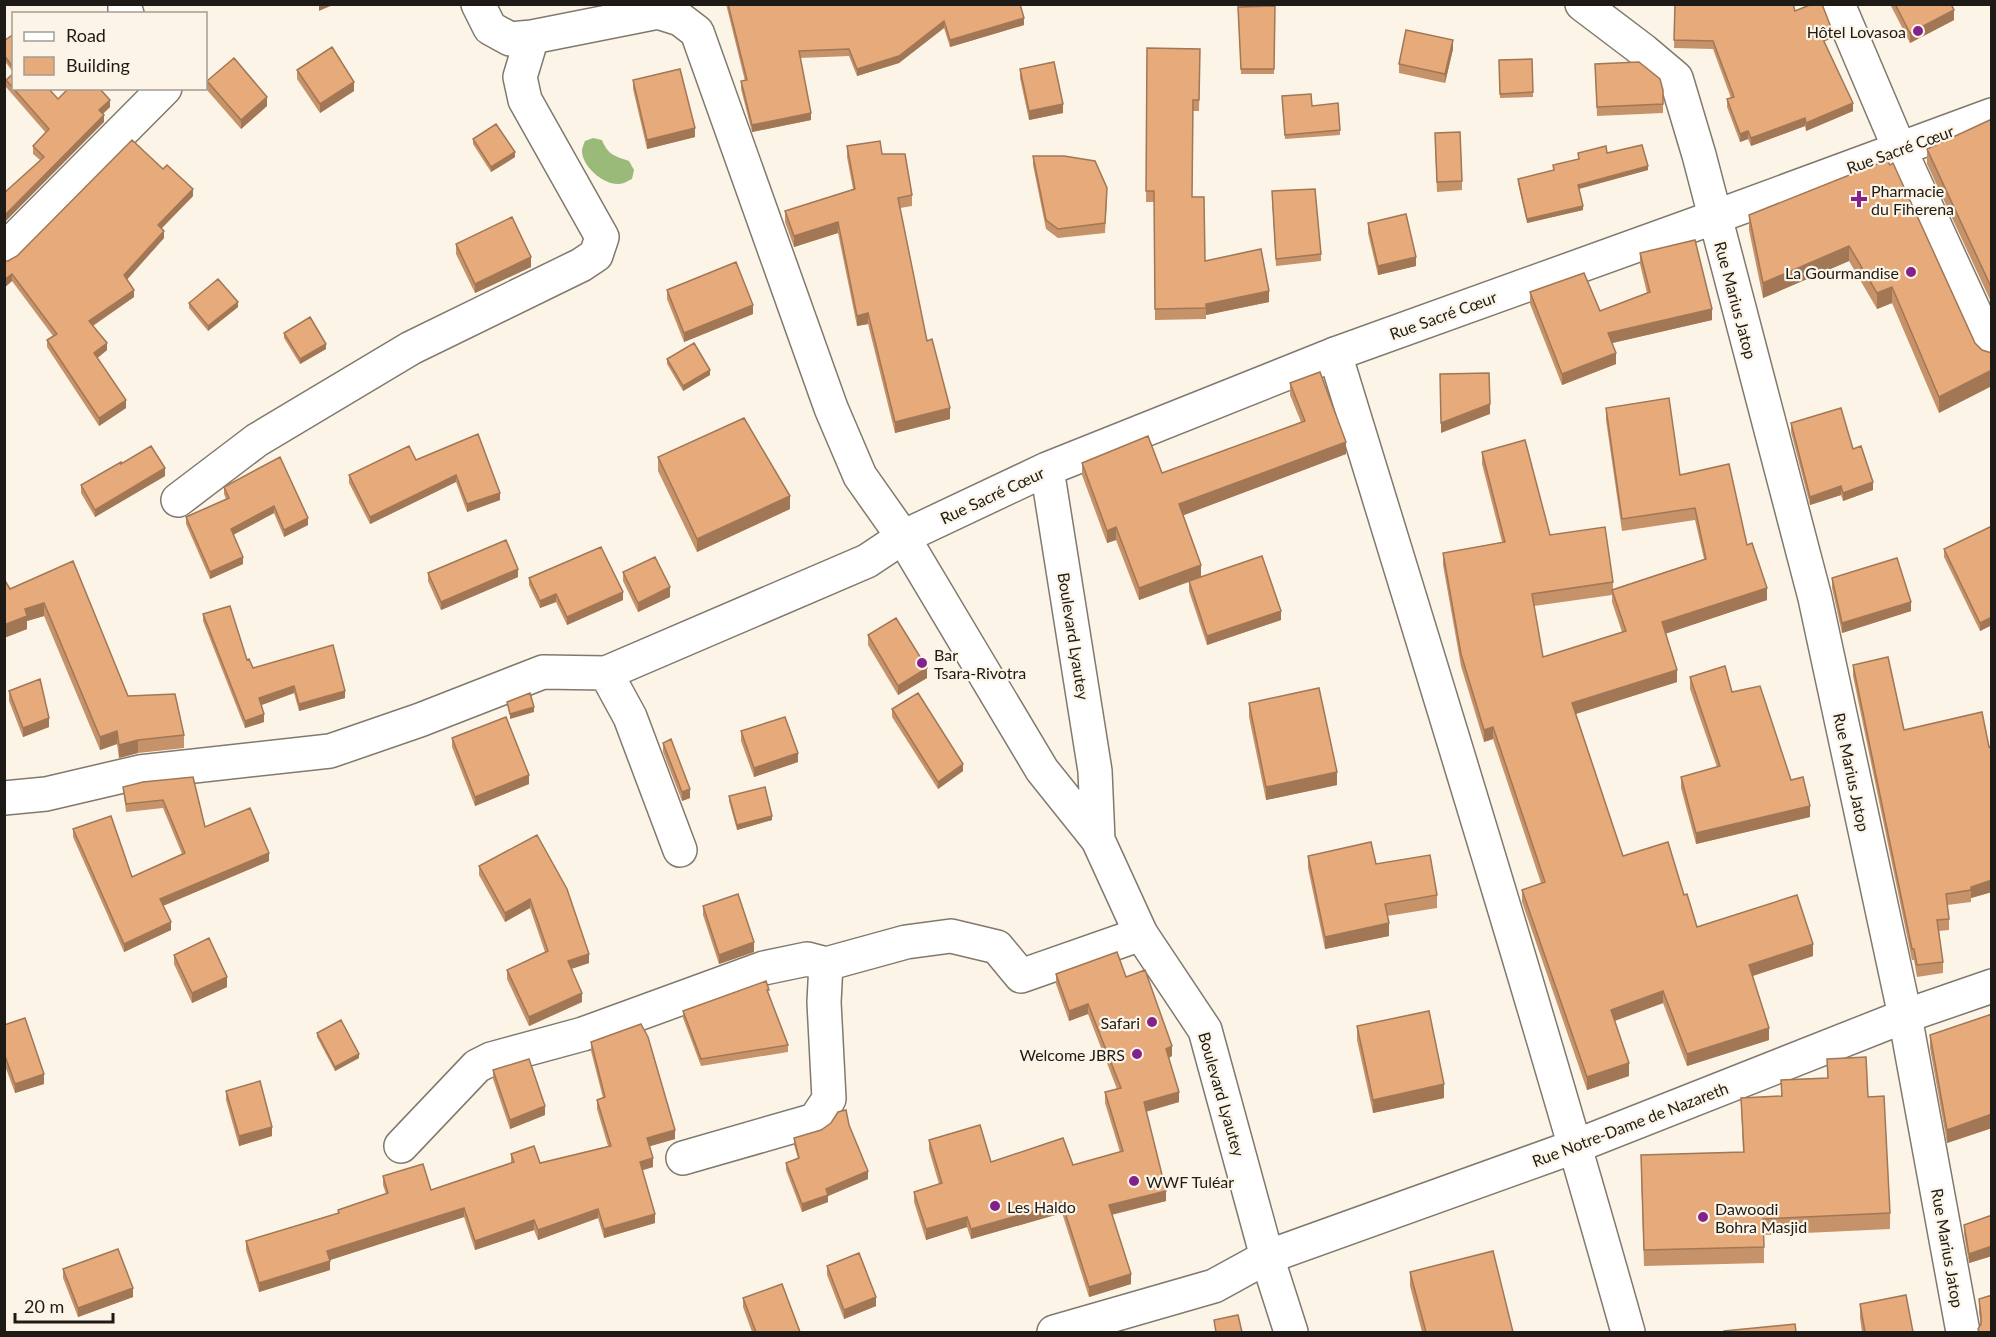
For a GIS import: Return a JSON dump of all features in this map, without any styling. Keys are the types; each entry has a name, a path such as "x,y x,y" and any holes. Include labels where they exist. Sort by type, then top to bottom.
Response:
{"street":[{"name":"Boulevard Lyautey","path":"478,4 490,28 510,39 532,37 658,12 680,19 697,32 831,408 860,476 903,537 1042,770 1098,840 1142,934 1205,1030 1291,1332"},
{"name":"Rue Marius Jatop","path":"1581,4 1676,78 1699,155 1815,598 1905,1016 1963,1332"},
{"path":"1838,4 1900,150 1992,350"},
{"path":"178,500 256,440 411,348 581,265 596,255 602,237 525,100 520,77 532,37"},
{"path":"4,250 163,90"},
{"name":"Rue Sacré Cœur","path":"606,673 867,561 903,537 1047,469 1335,354 1715,218 1992,115"},
{"path":"1335,354 1576,1146 1628,1332"},
{"name":"Boulevard Lyautey","path":"1047,469 1095,771 1098,840"},
{"path":"4,798 46,794 140,772 330,751 420,720 543,672 606,673 630,717 680,850"},
{"path":"401,1146 477,1066 491,1059 583,1034 764,968 807,959 826,964 906,942 951,936 997,947 1022,976 1142,934"},
{"path":"683,1158 815,1120 829,1099 824,1002 826,964"},
{"name":"Rue Notre-Dame de Nazareth","path":"1054,1332 1214,1286 1268,1257 1576,1146 1905,1016 1992,986"}],"shaded area":[{"path":"593,138 602,140 612,154 629,161 634,170 632,179 624,183 610,183 591,170 586,164 582,151 585,141"}],"building":[{"path":"728,4 1020,4 1024,18 950,40 944,21 899,56 857,69 849,49 799,51 811,113 752,125 741,81 747,80"},
{"path":"1675,4 1793,4 1795,11 1812,4 1822,4 1832,30 1821,35 1853,103 1806,123 1805,118 1751,138 1748,131 1740,134 1727,99 1734,97 1713,41 1674,40"},
{"name":"Hôtel Lovasoa","path":"1895,4 1951,4 1954,10 1910,33"},
{"path":"1275,6 1274,69 1241,69 1238,7"},
{"path":"1406,30 1453,40 1445,74 1399,64"},
{"path":"12,35 12,66 4,55 4,41"},
{"path":"332,47 354,82 320,104 297,70"},
{"path":"1147,48 1200,49 1199,100 1193,100 1192,197 1204,197 1205,261 1261,249 1269,291 1206,304 1206,308 1155,309 1154,191 1146,191"},
{"path":"234,58 267,97 241,120 207,81"},
{"path":"1532,59 1533,92 1500,94 1499,60"},
{"path":"1054,62 1063,104 1029,111 1020,69"},
{"path":"1639,62 1660,79 1663,104 1597,107 1595,64"},
{"path":"680,69 695,128 647,140 633,80"},
{"path":"12,75 12,87 6,80"},
{"path":"15,90 50,90 58,99 67,90 101,90 110,100 99,110 104,115 4,216 4,193 44,157 33,146 49,129"},
{"path":"1311,94 1312,106 1338,103 1340,130 1285,135 1282,96"},
{"path":"1992,119 1992,289 1927,149"},
{"path":"496,124 515,152 491,167 473,139"},
{"path":"1460,132 1462,181 1437,182 1435,133"},
{"path":"132,140 163,169 167,165 193,189 158,225 164,231 124,275 134,290 89,321 107,343 94,353 126,400 99,418 47,340 57,334 12,274 4,280 4,261 17,256"},
{"path":"880,141 882,154 905,154 912,195 898,198 927,341 932,339 950,408 895,422 868,313 857,316 838,222 794,236 785,211 855,189 847,146"},
{"path":"1642,145 1648,166 1578,185 1583,206 1527,219 1518,179 1554,170 1553,165 1579,159 1578,153 1606,146 1607,153"},
{"path":"1033,156 1064,156 1095,161 1107,188 1105,223 1058,229 1046,220"},
{"path":"1887,160 1890,165 1893,163 1975,343 1982,350 1992,353 1992,370 1939,397 1892,287 1877,293 1849,246 1763,283 1749,215"},
{"path":"1315,189 1321,254 1276,259 1272,191"},
{"path":"1406,214 1416,257 1378,266 1368,223"},
{"path":"512,217 531,257 475,284 456,244"},
{"path":"1695,240 1712,309 1608,333 1616,353 1562,374 1530,292 1584,273 1600,311 1650,292 1640,253"},
{"path":"736,262 753,305 684,333 667,290"},
{"path":"218,279 238,302 208,326 189,303"},
{"path":"310,317 326,344 300,359 284,333"},
{"path":"694,343 710,370 683,386 667,359"},
{"path":"1320,372 1346,442 1179,504 1201,565 1139,588 1116,527 1107,531 1082,463 1148,436 1162,473 1305,421 1290,383"},
{"path":"1489,373 1490,404 1441,423 1440,374"},
{"path":"1669,398 1680,475 1729,464 1747,545 1752,543 1767,588 1662,622 1677,670 1572,703 1623,856 1668,842 1684,895 1687,894 1697,927 1797,895 1813,944 1749,965 1769,1028 1687,1054 1663,991 1611,1010 1629,1063 1587,1077 1522,890 1545,882 1493,727 1484,730 1461,654 1443,553 1505,542 1482,452 1525,440 1550,535 1605,527 1613,582 1532,594 1543,657 1626,631 1612,590 1706,559 1695,508 1622,519 1606,408"},
{"path":"1841,408 1853,449 1861,446 1873,482 1843,493 1841,486 1810,497 1791,423"},
{"path":"744,418 790,496 697,539 658,457"},
{"path":"478,434 500,493 467,504 456,475 370,517 349,475 409,446 416,460"},
{"path":"151,446 165,468 95,510 81,485"},
{"path":"280,457 308,518 284,530 274,506 231,529 243,557 210,572 186,517 229,498 224,487"},
{"path":"1992,526 1992,617 1980,623 1944,549"},
{"path":"506,540 518,569 441,602 428,573"},
{"path":"601,547 623,592 567,617 556,594 540,601 529,578"},
{"path":"1262,556 1281,611 1207,636 1189,581"},
{"path":"655,557 670,587 638,603 623,572"},
{"path":"1897,558 1911,602 1842,623 1832,578"},
{"path":"73,561 128,696 175,694 184,735 138,740 119,745 117,731 100,737 44,603 25,609 27,616 4,625 4,579 10,589"},
{"path":"230,606 247,660 249,659 253,668 333,645 345,691 299,704 294,686 259,698 264,714 245,721 203,614"},
{"path":"896,618 927,668 898,686 868,635"},
{"path":"1888,657 1904,730 1982,712 1989,747 1992,746 1992,880 1971,887 1971,890 1946,894 1949,919 1937,920 1943,962 1917,965 1914,949 1912,949 1853,665"},
{"path":"1725,666 1732,692 1760,686 1791,780 1803,777 1810,806 1696,833 1681,777 1720,766 1690,677"},
{"path":"40,679 49,718 23,728 9,691"},
{"path":"1319,688 1337,772 1266,787 1249,703"},
{"path":"530,693 534,707 510,714 507,702"},
{"path":"918,693 963,764 938,782 892,709"},
{"path":"506,717 529,775 475,797 452,738"},
{"path":"785,717 798,753 754,768 741,731"},
{"path":"671,739 690,789 682,792 663,743"},
{"path":"193,777 205,827 250,808 269,853 160,899 171,922 124,944 73,829 111,816 132,877 185,853 163,800 126,804 123,787 143,782"},
{"path":"765,787 772,816 737,825 729,796"},
{"path":"537,835 567,889 589,954 568,961 582,993 529,1017 507,970 548,951 530,899 505,913 479,866"},
{"path":"1371,842 1376,864 1430,855 1437,895 1385,904 1389,923 1325,937 1308,856"},
{"path":"738,894 754,942 719,955 703,906"},
{"path":"209,938 227,977 192,993 174,955"},
{"path":"1117,952 1126,977 1145,970 1172,1046 1166,1049 1179,1092 1144,1102 1166,1191 1109,1205 1131,1274 1089,1287 1062,1203 971,1229 967,1217 926,1229 914,1192 942,1183 929,1140 980,1125 991,1162 1063,1138 1073,1165 1123,1151 1105,1092 1121,1088 1088,1004 1069,1011 1056,974"},
{"path":"766,981 769,990 767,990 788,1045 701,1059 683,1011"},
{"path":"1429,1011 1444,1084 1373,1100 1357,1026"},
{"path":"1992,1014 1992,1114 1947,1130 1930,1035"},
{"path":"25,1018 44,1074 15,1084 4,1053 4,1025"},
{"path":"341,1020 359,1054 335,1067 317,1033"},
{"path":"641,1024 648,1037 675,1130 647,1138 653,1158 640,1162 655,1214 604,1229 598,1209 538,1230 534,1220 475,1241 464,1208 327,1251 330,1261 259,1283 246,1241 339,1213 338,1210 388,1193 383,1176 423,1164 431,1190 514,1162 511,1154 534,1146 540,1163 611,1146 597,1100 605,1097 591,1042"},
{"path":"1866,1057 1868,1097 1884,1096 1890,1213 1763,1219 1764,1247 1644,1250 1641,1155 1744,1152 1741,1098 1782,1096 1781,1080 1828,1078 1827,1059"},
{"path":"529,1059 545,1106 510,1120 493,1070"},
{"path":"260,1081 272,1127 239,1136 226,1091"},
{"path":"846,1110 849,1125 868,1171 826,1189 828,1195 802,1204 786,1163 799,1158 794,1138 821,1130 831,1123 838,1112"},
{"path":"1992,1215 1992,1246 1969,1254 1964,1225"},
{"path":"118,1249 133,1288 78,1308 63,1269"},
{"path":"1493,1251 1513,1332 1426,1332 1410,1272"},
{"path":"859,1253 876,1297 844,1310 827,1266"},
{"path":"782,1284 800,1332 756,1332 743,1298"},
{"path":"1906,1295 1913,1332 1865,1332 1860,1304"},
{"path":"1992,1295 1992,1332 1979,1332 1981,1316 1979,1299"},
{"path":"1238,1315 1242,1332 1216,1332 1214,1320"},
{"path":"1795,1324 1796,1332 1724,1332 1724,1331"}],"place":[{"name":"Hôtel Lovasoa","path":"1918,31"},
{"name":"Pharmacie du Fiherena","path":"1859,199"},
{"name":"La Gourmandise","path":"1911,272"},
{"name":"Bar Tsara-Rivotra","path":"922,663"},
{"name":"Safari","path":"1152,1022"},
{"name":"Welcome JBRS","path":"1137,1054"},
{"name":"WWF Tuléar","path":"1134,1181"},
{"name":"Les Haldo","path":"995,1206"},
{"name":"Dawoodi Bohra Masjid","path":"1703,1217"}]}
